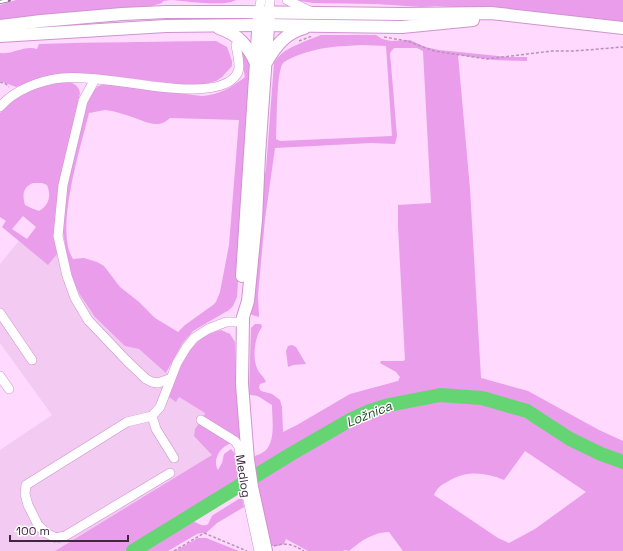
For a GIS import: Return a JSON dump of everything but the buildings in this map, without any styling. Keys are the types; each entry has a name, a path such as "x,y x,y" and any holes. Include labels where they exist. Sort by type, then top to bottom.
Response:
{"main road":[{"path":"263,8 264,25 261,64 256,220 248,301 243,320 242,390 248,460 258,514 268,549"},
{"path":"0,26 48,20 122,14 263,8 313,12 491,14 623,28"},
{"path":"0,36 166,26 264,25 314,31 402,27 522,17"},
{"path":"212,26 234,34 261,64"},
{"path":"261,64 284,38 300,29 314,31"}],"street":[{"path":"263,8 270,0"},
{"path":"287,0 313,12"},
{"path":"0,107 4,102 29,87 63,78 95,79 178,90 212,88 230,81 238,73 239,68 236,45"},
{"path":"95,79 83,101 63,185 58,236 67,276 75,298 88,320 127,361 146,379 152,382 158,384 169,380"},
{"path":"0,313 32,360"},
{"path":"170,473 65,536 56,538 46,533 38,525 28,505 25,494 26,485 127,422 142,417 152,416 160,406 169,380 186,348 194,338 208,329 226,322 243,320"},
{"path":"0,376 9,389"},
{"path":"152,416 156,429 174,458"},
{"name":"Medlog","path":"201,420 235,441 239,447 243,480 259,551"}],"path":[{"path":"294,43 314,31"},
{"path":"380,35 385,38 407,41 434,51 487,58 552,51 574,51 623,47"},
{"path":"174,551 204,533 247,551"},
{"path":"268,549 283,543 295,545 304,551"}],"shaded area":[{"path":"16,0 171,0 163,1 162,3 148,7 29,16 0,21 0,5"},
{"path":"171,0 236,0 231,2 214,3"},
{"path":"294,0 623,0 623,23 516,10 436,6 422,7 375,4 313,3"},
{"path":"321,35 376,35 382,39 391,41 410,40 425,47 439,50 508,57 527,57 527,61 495,60 458,55 470,189 481,378 528,391 599,430 623,441 623,459 584,443 522,407 480,396 443,393 412,396 383,402 368,407 304,440 254,471 253,457 264,452 271,442 273,423 272,405 259,397 249,395 251,328 255,324 261,324 262,327 256,341 255,363 266,382 260,384 259,388 261,391 272,394 280,400 282,407 283,432 350,394 398,381 400,377 396,372 380,363 381,361 405,360 398,205 431,203 423,51 417,48 394,48 390,53 397,136 395,144 371,143 275,148 265,219 258,295 259,317 252,315 250,312 260,198 266,169 274,63 278,57 289,49","holes":["362,45 386,46 392,136 280,141 276,139 279,77 284,62 304,53 329,48"]},
{"path":"216,41 227,47 232,61 232,66 216,81 205,84 174,84 113,76 72,73 42,77 16,87 0,81 0,53 9,53 28,48 37,49 39,44"},
{"path":"242,48 248,60 251,73 237,297 233,306 229,310 193,331 182,344 166,373 139,349 125,346 95,317 79,293 73,280 63,232 65,198 86,102 98,86 105,84 202,96 214,94 230,87 245,77 243,66 240,61","holes":["105,110 151,124 165,122 170,118 239,120 229,245 220,292 216,302 213,305 185,325 178,332 155,318 139,302 120,287 104,266 84,258 73,259 68,246 66,229 71,188 75,166 89,113"]},
{"path":"51,82 73,83 79,89 80,93 56,205 55,233 58,253 48,265 2,227 6,221 0,217 0,113 18,98","holes":["33,183 42,183 47,185 48,189 49,200 43,209 39,211 25,205 24,201 25,189","23,216 36,227 27,239 12,229"]},
{"path":"19,241 48,264 58,253 66,251 70,268 125,346 139,349 176,380 169,397 179,397 205,413 195,429 213,455 55,551 0,551 0,450 52,415 0,343 0,264"},
{"path":"221,330 230,334 235,342 236,387 240,442 202,419 205,413 179,397 176,402 169,397 186,356 200,340 209,334"},
{"path":"292,345 296,347 306,364 288,367 286,351 288,346"},
{"path":"439,401 461,402 485,405 522,416 576,447 606,462 623,467 623,551 403,551 389,532 372,535 349,551 308,551 286,539 284,544 271,546 255,480 336,430 357,419 380,410 411,403","holes":["525,451 586,492 535,529 509,543 498,538 434,495 436,490 441,486 454,478 468,474 490,475 504,480"]},
{"path":"199,423 231,443 223,448 218,454 216,466 218,470 222,463 224,454 231,449 236,455 240,482 125,551 55,551 212,455 194,436 195,429"},
{"path":"242,497 244,507 217,523 206,533 197,534 168,551 140,551 191,520 202,525 208,524 213,515"},
{"path":"198,538 206,538 239,551 175,551"}],"waterway":[{"name":"Ložnica","path":"133,551 291,454 350,420 370,411 389,405 440,395 482,398 527,411 570,439 601,454 623,462"}],"railway":[{"path":"0,2 9,0"}]}
